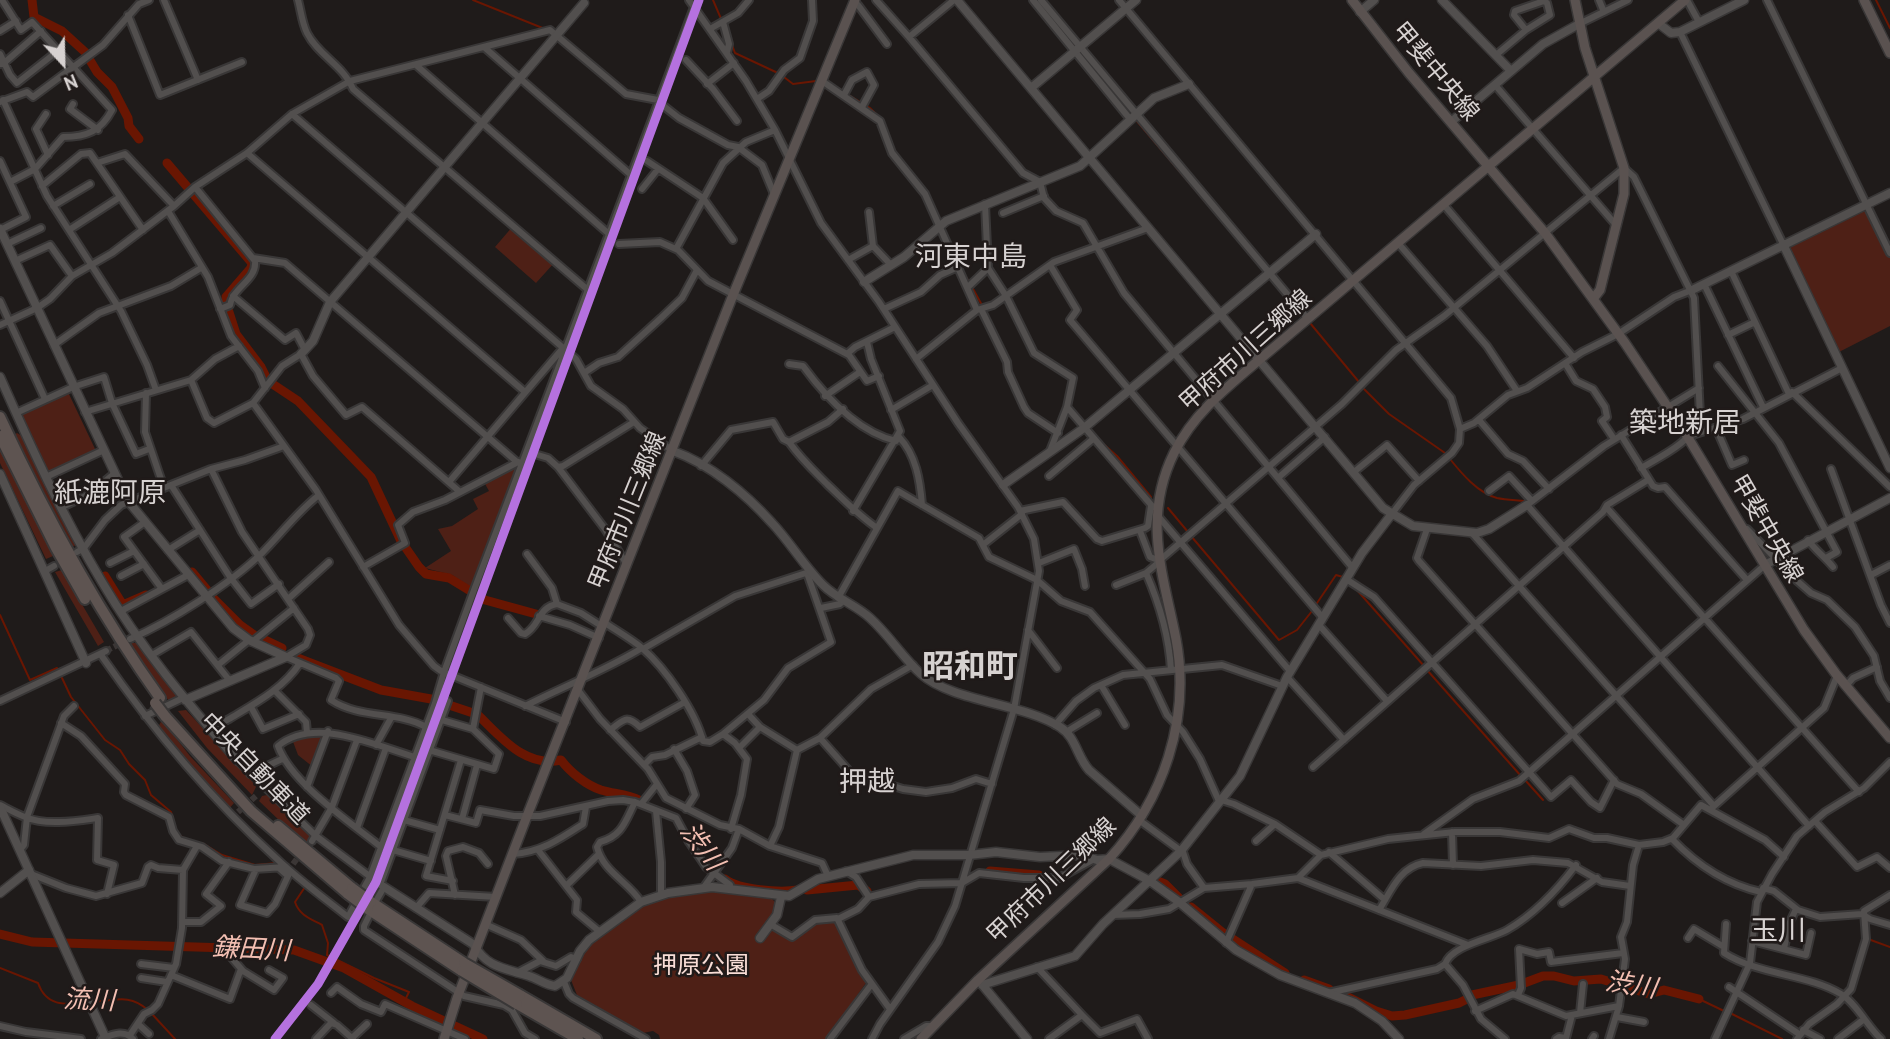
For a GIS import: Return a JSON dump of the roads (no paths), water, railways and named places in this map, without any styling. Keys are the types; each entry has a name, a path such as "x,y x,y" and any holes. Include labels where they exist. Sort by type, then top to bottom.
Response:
{"highway":[{"name":"中央自動車道","path":"0,417 36,494 82,579 158,701"},
{"name":"中央自動車道","path":"0,436 55,548 89,606 168,714 256,806 371,907 515,1002 578,1039"},
{"name":"中央自動車道","path":"515,1002 596,1039"}],"main road":[{"name":"甲斐中央線","path":"1352,0 1545,233 1687,436 1804,630 1837,676 1890,738"},
{"path":"1575,0 1594,77 1624,168 1624,194 1600,290 1593,299"},
{"name":"甲府市川三郷線","path":"921,1039 1126,841 1165,769 1177,725 1177,642 1158,561 1155,510 1164,477 1178,446 1195,420 1214,399 1308,318 1686,0"},
{"path":"1864,0 1890,53"},
{"name":"甲府市川三郷線","path":"446,1033 450,1016 527,816 733,295 854,1"}],"street":[{"path":"149,0 138,2 103,45 37,95 33,97 27,92 2,101 42,187 118,306 147,365 156,390"},
{"path":"164,0 198,80"},
{"path":"299,0 304,27 311,40 350,81 353,89 588,290"},
{"path":"689,0 757,99 821,223 884,309 1021,512 1034,539 1039,563 1014,709 955,906 938,942 872,1039"},
{"path":"710,29 738,13 749,0"},
{"path":"757,99 769,91 784,70 800,58 813,21 812,0"},
{"path":"876,0 1023,173 1040,182 1044,196 1056,211 1083,223 1124,293 1352,568"},
{"path":"909,37 956,0 1391,515 1413,526"},
{"path":"1033,0 1308,318"},
{"path":"1041,0 1078,49"},
{"path":"1027,1039 980,982 1081,952 1113,915 1182,850 1248,763 1282,686 1352,568 1404,495 1457,447 1460,429 1451,398 1119,0"},
{"path":"1031,88 1136,0"},
{"path":"1360,12 1374,0"},
{"path":"1442,0 1511,71"},
{"path":"1599,0 1604,12"},
{"path":"1451,122 1543,44 1628,0"},
{"path":"1686,0 1699,23"},
{"path":"1658,23 1671,33 1680,32 1744,0"},
{"path":"1767,0 1890,253"},
{"path":"854,1 887,44"},
{"path":"1496,55 1526,30 1550,15 1547,3 1544,1 1515,10 1514,15 1526,30"},
{"path":"191,380 210,422 223,420 253,402 282,366 303,352 313,341 330,302 586,2"},
{"path":"2,3 21,30 32,22 112,110 98,130 79,137 63,137 35,169 10,182"},
{"path":"0,701 104,653 145,716 195,778 287,867 348,917 370,877 522,460 694,7"},
{"path":"128,15 160,95 242,62"},
{"path":"0,32 16,21"},
{"path":"723,22 729,44 727,52"},
{"path":"0,325 50,299 72,276 112,253 193,188 247,153 292,114 350,81 550,30 626,94 658,100"},
{"path":"2,64 41,31"},
{"path":"1680,32 1890,467"},
{"path":"484,47 631,175"},
{"path":"0,54 2,64 17,83 59,50"},
{"path":"686,60 737,121"},
{"path":"707,83 734,63"},
{"path":"416,65 609,234"},
{"path":"844,95 852,80 867,72 874,85 862,107"},
{"path":"822,81 880,121 892,153 925,194 938,227 1007,362 1008,372 1024,407 1028,413 1058,433"},
{"path":"864,282 959,214 1072,170 1090,159 1154,98 1189,84"},
{"path":"1495,85 1616,225"},
{"path":"73,104 70,109 98,130"},
{"path":"666,107 728,145 738,147 762,165 774,194"},
{"path":"46,114 36,129 48,155"},
{"path":"292,114 576,359 591,387 623,409 634,422 673,451 717,475 759,509 809,572 840,599 869,617 932,682 1014,709 1066,732 1077,747 1084,765 1140,818 1182,850 1187,864 1204,888"},
{"path":"676,249 716,172 738,147 752,138 775,130"},
{"path":"42,187 81,154 90,153 143,230"},
{"path":"247,153 525,392"},
{"path":"97,163 125,154 171,208 208,277 231,336 258,371 265,388"},
{"path":"0,161 25,219 0,230 128,501 233,628 251,641 336,678 339,681 331,700 338,705 365,714 416,722 426,727"},
{"path":"647,161 703,198 733,240"},
{"path":"1116,586 1146,573 1342,404 1407,343 1455,307 1624,168 1634,177 1692,290 1697,328 1700,418 1696,428 1687,436 1667,453 1642,468"},
{"path":"642,189 658,169"},
{"path":"53,206 90,184"},
{"path":"193,188 256,264 254,272 233,296 230,305 221,309"},
{"path":"1460,429 1479,420 1508,395 1527,388 1674,297 1890,192"},
{"path":"1003,214 1044,196"},
{"path":"69,230 120,197"},
{"path":"985,204 988,268 1006,296 1034,353 1073,378 1067,407 1051,451"},
{"path":"1444,205 1574,358"},
{"path":"869,212 873,246 891,265"},
{"path":"7,244 41,228"},
{"path":"916,359 979,309 1006,296 1050,265 1148,228"},
{"path":"1003,485 1084,428 1316,234"},
{"path":"619,244 660,242 676,249 708,281 847,354 867,381 879,376"},
{"path":"1398,243 1487,346 1517,391"},
{"path":"15,261 50,245 72,276"},
{"path":"848,260 873,246"},
{"path":"253,258 285,263 487,436 522,460"},
{"path":"1050,265 1077,310 1070,320 1178,446 1387,701"},
{"path":"884,309 921,292 940,275 958,267"},
{"path":"54,345 99,313 171,286 201,268"},
{"path":"968,287 988,268"},
{"path":"584,373 599,363 618,358 682,298 697,270"},
{"path":"1731,271 1791,393 1890,487"},
{"path":"1704,284 1763,407"},
{"path":"233,296 285,340 296,333 313,376 346,415 362,407 460,492"},
{"path":"0,301 45,399"},
{"path":"1728,335 1755,322"},
{"path":"847,354 855,347 895,327"},
{"path":"853,511 900,431 871,359 867,342"},
{"path":"85,412 191,380 215,359 239,346"},
{"path":"449,482 564,349"},
{"path":"1565,363 1576,381 1589,386 1599,398 1607,417 1602,421 1618,437 1648,480 1658,488 1665,487 1747,580"},
{"path":"789,364 803,366 825,396 880,437 897,439 908,447 919,480 922,505"},
{"path":"1718,366 1779,443 1837,552 1826,558"},
{"path":"1687,436 1717,428 1755,412 1842,368"},
{"path":"825,396 860,372"},
{"path":"0,377 16,413 16,424 62,507 80,550 121,611 133,637 152,655 184,699 237,761 314,838 382,886 473,944 500,968 551,986 564,982 585,945 641,902 661,895 705,887 789,896 818,879 913,855 996,852 1040,858 1082,855 1094,859 1109,859 1150,881 1280,975 1368,1010 1399,1039"},
{"path":"16,413 73,387 104,377 112,403 136,454 149,449"},
{"path":"891,410 933,385"},
{"path":"1382,527 1413,526 1472,533 1489,529 1549,489 1618,437 1699,388"},
{"path":"146,393 145,432 164,488"},
{"path":"253,402 319,495 399,625 434,666 566,722"},
{"path":"1067,407 1344,740"},
{"path":"789,442 828,422 843,409"},
{"path":"1479,420 1508,454 1523,461 1549,489"},
{"path":"558,467 569,463 634,422"},
{"path":"701,466 731,430 773,422 783,439 789,442 811,470 853,511 877,528"},
{"path":"1717,428 1732,465 1744,460"},
{"path":"1279,477 1325,438"},
{"path":"1049,476 1093,439"},
{"path":"1354,472 1387,445 1419,481"},
{"path":"80,550 105,520 128,501 211,469 284,446"},
{"path":"46,477 104,450"},
{"path":"538,455 548,458 558,467 605,529 627,566"},
{"path":"363,567 405,543 398,525 412,512 460,492 522,460"},
{"path":"145,716 286,657 306,645 310,635 295,608 242,532 211,469"},
{"path":"1831,469 1890,623"},
{"path":"62,507 88,495 114,473"},
{"path":"0,474 86,663"},
{"path":"1489,491 1509,476 1563,547 1758,768 1857,867 1877,857 1890,868"},
{"path":"1313,767 1606,507 1648,480"},
{"path":"172,485 230,578 251,604 279,584"},
{"path":"821,608 840,604 840,599 898,491 979,538 989,557 1037,580 1061,601 1090,612 1145,673 1167,715 1200,759 1218,799 1275,824 1321,855"},
{"path":"133,637 206,596 259,556 300,509 319,495"},
{"path":"1422,835 1473,799 1511,786 1530,773 1765,565 1890,498"},
{"path":"984,544 1021,512 1063,502 1097,539 1102,541 1140,531 1148,526 1155,510"},
{"path":"1606,507 1859,792"},
{"path":"145,522 124,537 162,589"},
{"path":"1740,523 1811,593 1827,600 1855,627 1870,648 1890,698"},
{"path":"1427,529 1417,558 1419,561 1617,784 1641,794 1684,825"},
{"path":"168,550 200,530"},
{"path":"1140,531 1150,557 1158,561"},
{"path":"1472,533 1712,807 1765,840 1784,857"},
{"path":"1808,540 1833,567"},
{"path":"1039,563 1074,549 1085,586"},
{"path":"110,563 134,551"},
{"path":"527,554 552,588 557,604"},
{"path":"288,599 329,562"},
{"path":"121,576 144,564"},
{"path":"1871,575 1890,565"},
{"path":"45,571 54,566"},
{"path":"508,618 525,634 534,628 539,616 551,605 557,604 604,625 642,648 685,702 706,742 723,734 764,700 788,668 831,642 809,572"},
{"path":"525,706 599,673 747,590 809,572"},
{"path":"1146,573 1164,620 1175,670"},
{"path":"121,611 188,575"},
{"path":"1346,579 1374,597 1551,797 1571,780 1600,808 1614,780"},
{"path":"218,665 295,608"},
{"path":"539,616 570,625 599,638"},
{"path":"1028,630 1057,668"},
{"path":"152,655 191,632 230,681"},
{"path":"207,726 227,720 251,707 274,690 300,663"},
{"path":"770,846 779,827 797,750 820,737 871,689 913,665"},
{"path":"1055,725 1076,701 1123,675 1222,665 1282,686"},
{"path":"1846,686 1853,678 1877,667"},
{"path":"1298,877 1321,855 1329,852 1388,839 1422,835 1500,832 1549,838 1569,829 1594,838 1639,845 1672,839 1701,806 1712,807 1824,708 1837,676"},
{"path":"1101,685 1125,724"},
{"path":"473,729 481,687"},
{"path":"274,690 306,722 307,733"},
{"path":"578,690 610,730 644,765 666,798 770,846 822,863 828,876"},
{"path":"610,730 627,719 640,727 685,702"},
{"path":"447,704 382,886 364,926 365,930 464,996 515,1002"},
{"path":"20,850 24,845 27,818 61,723 74,706"},
{"path":"251,707 263,729 299,714"},
{"path":"748,713 760,727 797,750"},
{"path":"1066,732 1097,713"},
{"path":"376,745 391,718"},
{"path":"429,750 494,769 499,754 473,729 442,720"},
{"path":"61,723 80,736 125,783 126,795 164,812 169,817 178,840 207,850 222,861 256,869 287,867"},
{"path":"739,748 760,727"},
{"path":"381,847 307,787 282,759 278,746 294,735 328,732 415,757"},
{"path":"307,787 328,732"},
{"path":"705,887 732,848 747,763 739,748 723,734"},
{"path":"644,765 653,757 665,755 702,737"},
{"path":"820,737 851,773 904,789 926,792 952,788 976,779 992,784"},
{"path":"314,838 332,807 357,740"},
{"path":"358,828 386,748"},
{"path":"674,750 687,771 695,795 686,809"},
{"path":"250,774 282,759"},
{"path":"453,881 426,876 461,760"},
{"path":"1715,1039 1750,963 1754,918 1762,890 1797,836 1859,792 1890,762"},
{"path":"462,819 477,765"},
{"path":"641,902 633,889 614,875 597,847 600,842 609,841 620,831 638,803 657,784"},
{"path":"257,795 265,788"},
{"path":"445,815 476,824 480,810 527,816 552,814 614,800 638,803 676,818 706,867 730,885 729,889"},
{"path":"0,806 104,1038 120,1033 132,1037 144,1014 158,1004 178,954 183,922 183,870 197,846"},
{"path":"0,806 27,818 60,822 98,818 97,860 114,865 107,894"},
{"path":"513,854 538,850 557,841 583,824 586,807"},
{"path":"656,811 661,895"},
{"path":"404,820 440,830"},
{"path":"1256,841 1275,824"},
{"path":"1452,832 1453,865"},
{"path":"1672,839 1720,878 1774,891 1796,909 1819,917 1864,915 1890,925"},
{"path":"1609,1039 1619,1006 1623,953 1621,937 1627,922 1630,886 1639,845"},
{"path":"455,895 446,856 448,852 463,847 479,853 488,864"},
{"path":"393,850 431,861"},
{"path":"538,850 577,900 576,912 600,932"},
{"path":"1329,852 1385,900"},
{"path":"567,885 599,854"},
{"path":"769,924 792,937 815,920 838,919 858,909 869,897 919,884 962,883 979,873 1024,878 1059,878 1094,859"},
{"path":"1379,910 1401,875 1414,865 1423,863 1482,866 1533,860 1568,863 1607,883 1630,886"},
{"path":"183,922 201,922 221,906 206,894 229,862"},
{"path":"30,872 96,896 142,883 151,865 183,870"},
{"path":"1328,993 1423,973 1445,964 1447,958 1468,945 1508,929 1547,898 1576,866"},
{"path":"256,869 240,905 267,913 275,904 288,876 287,867"},
{"path":"846,871 856,877 869,897"},
{"path":"0,893 30,872"},
{"path":"1113,915 1169,909 1204,888 1298,877 1468,945"},
{"path":"1563,903 1597,878"},
{"path":"1228,939 1252,884"},
{"path":"416,908 429,893 496,897"},
{"path":"1800,1034 1851,989 1866,939 1864,911 1890,895"},
{"path":"760,938 780,907 781,897"},
{"path":"1784,949 1789,923 1796,909"},
{"path":"838,919 871,985 890,1009"},
{"path":"1726,924 1724,953 1737,962 1750,963 1773,974 1799,979 1845,997 1881,1039"},
{"path":"485,925 522,940 543,961 556,966 571,957 577,959"},
{"path":"1688,938 1694,929 1724,947"},
{"path":"1752,941 1806,955 1811,933"},
{"path":"1520,988 1519,949 1537,954 1549,952 1551,962 1623,953"},
{"path":"231,957 241,969 274,990 283,978 269,970"},
{"path":"535,1039 525,1033 512,1010 519,974 535,962 543,961"},
{"path":"141,964 174,968"},
{"path":"1445,964 1463,985 1475,1011 1505,1039"},
{"path":"1037,967 1100,1033 1137,1019 1148,1039"},
{"path":"141,978 169,979 230,999 241,969"},
{"path":"564,982 573,998 646,1039"},
{"path":"1580,1013 1583,984"},
{"path":"830,1039 871,985"},
{"path":"331,993 337,987 361,1004 381,1012 386,1004 446,1033 465,1039"},
{"path":"1729,987 1800,1034 1820,1039"},
{"path":"1520,988 1559,1014 1572,1015 1619,1006"},
{"path":"1475,1011 1520,988"},
{"path":"311,1005 353,1038 367,1024"},
{"path":"1049,1039 1082,1015"},
{"path":"1556,1039 1566,1038 1572,1015"},
{"path":"1617,1017 1643,1022"},
{"path":"1838,1039 1863,1020"},
{"path":"316,1039 326,1026 334,1023"},
{"path":"138,1024 149,1034"},
{"path":"0,1026 81,1039"},
{"path":"904,1039 926,1026 932,1027"}],"waterway":[{"path":"32,0 34,17 62,31 85,52 97,72 112,87 128,118 129,126 139,139"},
{"path":"473,0 545,29"},
{"path":"713,0 722,21"},
{"path":"1876,0 1890,28"},
{"path":"1062,31 1075,46"},
{"path":"731,42 735,53 780,74 793,84 816,81"},
{"path":"1080,53 1131,113"},
{"path":"847,94 879,117"},
{"path":"1136,120 1210,207"},
{"path":"167,163 252,263 251,268 226,297 236,334 268,381 298,401 371,477 401,541 419,567 426,574 449,578 485,600 536,614"},
{"path":"907,166 927,192"},
{"path":"963,272 969,282"},
{"path":"972,287 983,307"},
{"path":"1310,323 1359,382"},
{"path":"1016,381 1023,399"},
{"path":"1364,389 1389,414 1445,453"},
{"path":"1100,441 1117,456 1151,497"},
{"path":"1450,459 1465,477 1490,496 1525,501"},
{"path":"1168,508 1188,532"},
{"path":"1191,536 1279,640 1297,630 1312,611"},
{"name":"渋川","path":"192,572 207,590"},
{"path":"1315,606 1336,575 1343,577"},
{"name":"渋川","path":"105,576 123,605 146,595"},
{"path":"1356,589 1424,666"},
{"name":"渋川","path":"212,597 254,635"},
{"name":"渋川","path":"0,615 30,680 57,668 58,670"},
{"name":"渋川","path":"263,639 282,648"},
{"name":"渋川","path":"295,657 381,690 431,699 473,713"},
{"path":"1427,670 1521,776"},
{"path":"62,678 71,697 105,740 120,750 145,780 151,795 171,812 174,822"},
{"name":"渋川","path":"478,715 505,741 525,755 548,761 561,760 590,785 639,800"},
{"path":"1525,780 1543,800"},
{"path":"178,834 185,839 204,844 222,855 255,865 277,863"},
{"name":"渋川","path":"990,871 1039,875"},
{"name":"渋川","path":"725,879 740,886 760,890 798,890"},
{"name":"渋川","path":"1155,880 1165,884 1179,898"},
{"name":"渋川","path":"807,890 858,885 867,891"},
{"path":"305,887 295,902 302,913 322,925 328,943 327,955 409,992 404,1002"},
{"name":"渋川","path":"1191,907 1222,932 1285,973"},
{"name":"鎌田川","path":"0,934 32,942 294,950 344,968 412,1006 483,1039"},
{"name":"渋川","path":"1868,939 1890,947"},
{"name":"流川","path":"0,968 38,983 41,991 51,1000 70,1004 85,1003"},
{"name":"渋川","path":"1472,995 1519,985 1543,976 1554,976 1574,981 1601,979 1649,994 1664,990 1699,999"},
{"name":"渋川","path":"1304,980 1329,989"},
{"name":"渋川","path":"1340,993 1392,1016 1465,1000"},
{"name":"渋川","path":"1699,999 1724,1011"},
{"name":"流川","path":"94,1002 129,1000 148,1010"},
{"name":"渋川","path":"1730,1013 1782,1039"},
{"name":"流川","path":"152,1014 175,1039"}],"tunnel":[{"path":"106,651 123,642"},
{"path":"238,812 257,795"},
{"path":"293,864 302,852"}],"district":[{"name":"河東中島","path":"971,258"},
{"name":"築地新居","path":"1685,424"},
{"name":"紙漉阿原","path":"110,494"},
{"name":"昭和町","path":"970,668"},
{"name":"押越","path":"867,783"},
{"name":"玉川","path":"1778,932"}],"park label":[{"name":"押原公園","path":"701,966"}]}
